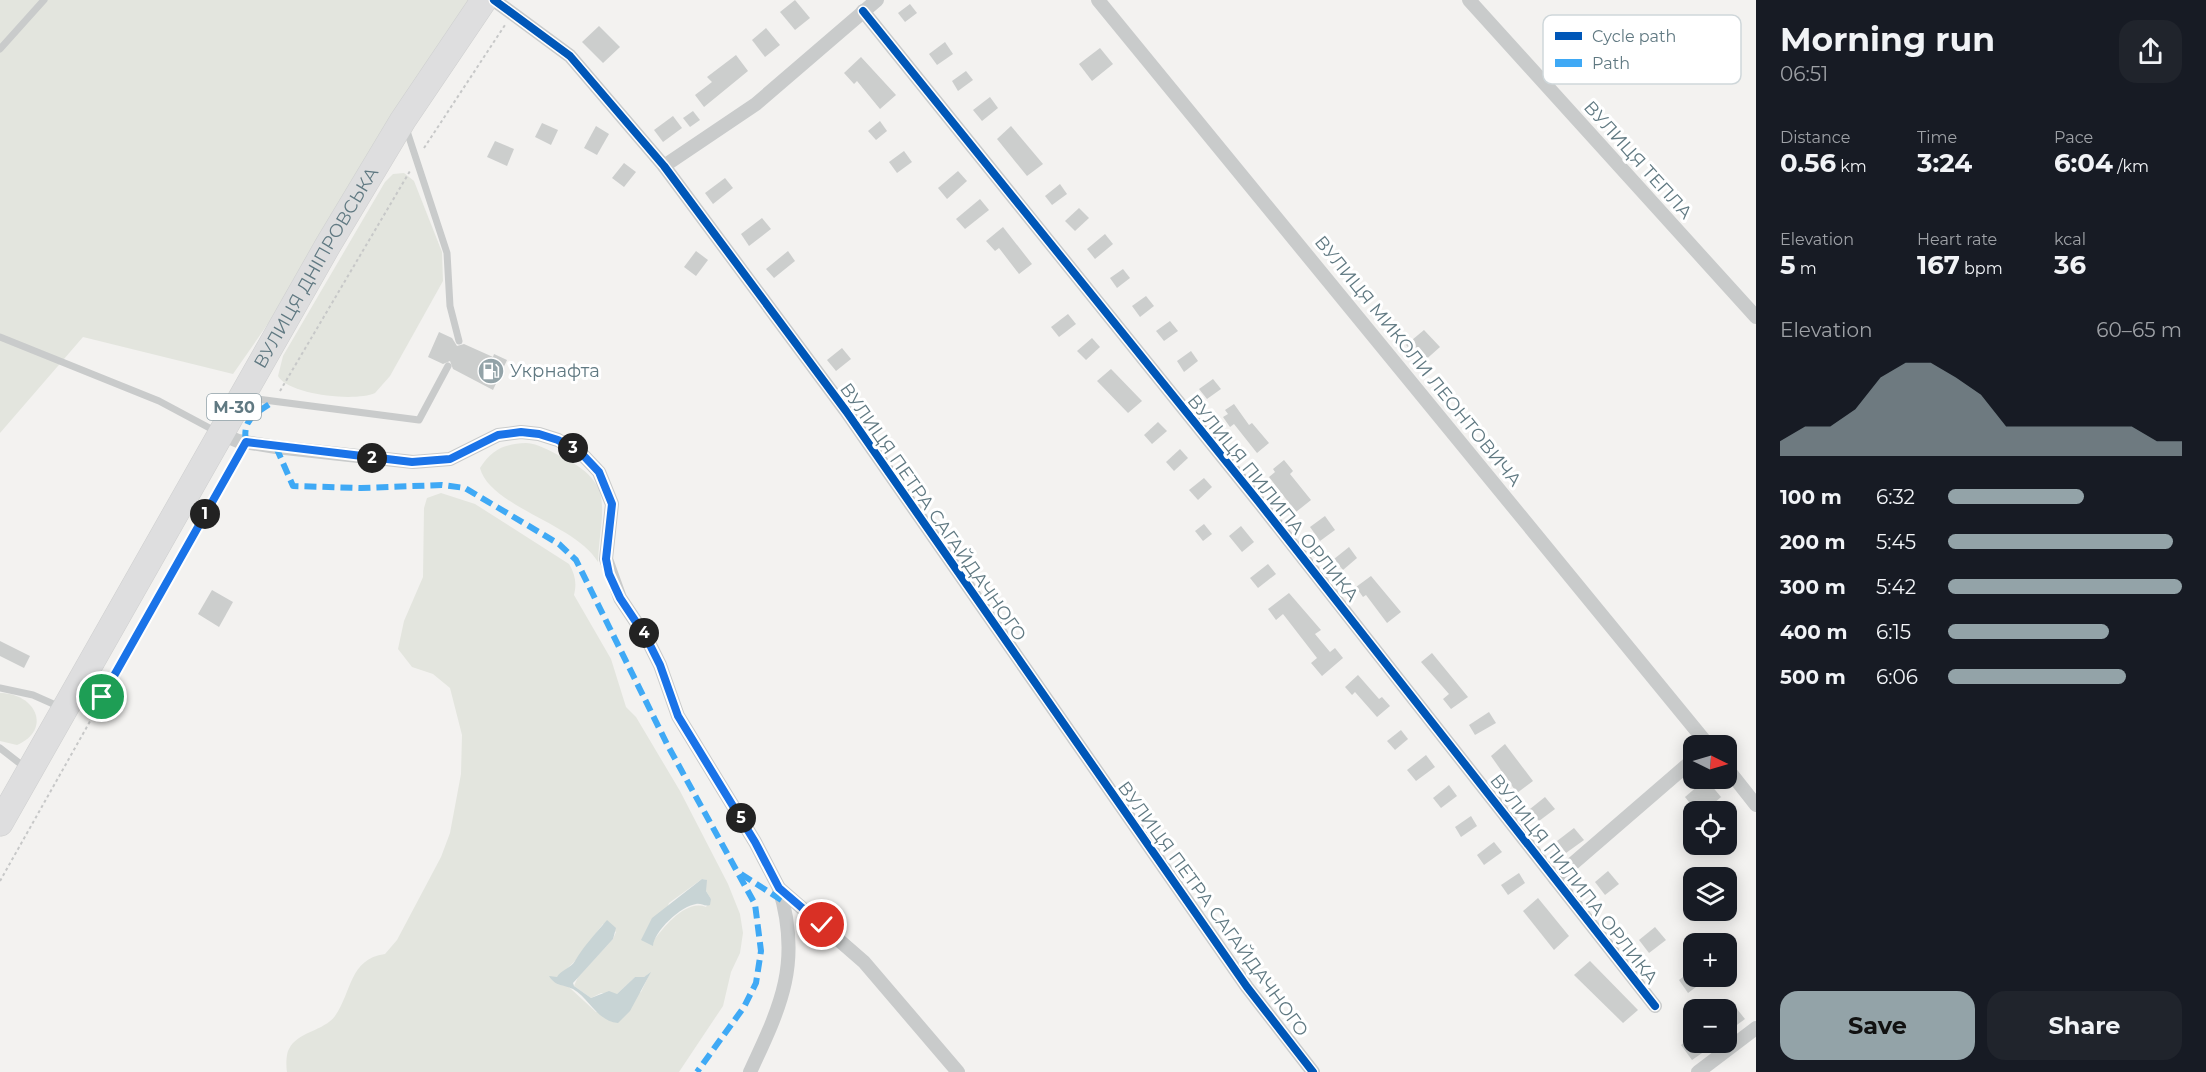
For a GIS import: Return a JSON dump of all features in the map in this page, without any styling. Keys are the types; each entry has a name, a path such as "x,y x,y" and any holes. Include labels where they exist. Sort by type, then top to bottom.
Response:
{"highway":[{"name":"ВУЛИЦЯ ДНІПРОВСЬКА","path":"0,824 219,433 403,120 484,0"}],"street":[{"name":"ВУЛИЦЯ ПЕТРА САГАЙДАЧНОГО","path":"494,0 570,56 664,166 846,411 1246,987 1313,1072"},
{"path":"664,166 756,104 877,0"},
{"name":"ВУЛИЦЯ МИКОЛИ ЛЕОНТОВИЧА","path":"1098,0 1700,735"},
{"name":"ВУЛИЦЯ ТЕПЛА","path":"1469,0 1543,82"},
{"name":"ВУЛИЦЯ ПИЛИПА ОРЛИКА","path":"863,11 1265,510 1655,1006"},
{"name":"ВУЛИЦЯ ТЕПЛА","path":"1545,84 1756,317"},
{"path":"219,433 246,442 412,462 450,459 498,435 521,432 539,434 558,440 582,454 599,472 612,504 606,559 620,598 646,637 660,665 678,716 755,842 779,888 786,918 788,972 785,989 750,1072"},
{"path":"1556,879 1683,769"},
{"path":"1737,781 1756,804"},
{"path":"779,888 864,962 958,1072"},
{"path":"1698,1072 1756,1028"}],"lane":[{"path":"0,49 44,0"},
{"path":"403,120 447,253 450,306 459,341"},
{"path":"0,337 70,368 159,401 219,433"},
{"path":"241,396 418,420 448,366"},
{"path":"0,688 33,695 65,709"},
{"path":"0,748 29,771"}],"path":[{"path":"274,401 416,160 512,14"},
{"path":"0,881 246,442"}],"shaded area":[{"path":"0,0 493,0 233,374 83,337 0,433"},
{"path":"404,173 414,181 442,252 443,281 390,376 375,393 353,397 308,392 285,383 278,376 283,356 385,182 393,174"},
{"path":"526,443 543,448 578,466 591,477 598,488 602,513 598,562 572,537 516,505 487,482 480,468 489,456 505,446"},
{"path":"441,493 475,504 569,564 575,579 574,595 611,659 626,707 636,717 680,791 728,884 740,914 743,933 740,953 731,972 723,1006 679,1072 287,1072 287,1054 293,1043 330,1021 341,1007 358,969 373,957 385,954 397,940 441,857 450,833 461,774 462,735 450,688 433,674 412,667 398,649 404,621 423,577 424,508 427,498","holes":["702,879 706,880 706,891 711,899 706,907 698,906 684,910 670,921 654,940 669,903","603,924 616,932 613,939 578,977 574,986 591,998 601,993 617,994 635,977 644,977 650,973 641,992 596,1012 558,977 575,961"]},
{"path":"0,693 22,699 35,713 37,722 34,730 28,738 17,745 0,741"},
{"path":"702,879 707,880 706,891 711,899 710,905 696,904 676,914 658,933 653,946 641,940 652,918"},
{"path":"607,920 616,928 613,939 573,983 591,998 609,991 617,994 635,977 644,977 651,972 630,1011 618,1023 604,1018 579,993 557,984 549,976 557,977 573,963"}],"building":[{"path":"795,0 810,18 795,30 780,12"},
{"path":"910,4 917,13 905,22 898,13"},
{"path":"599,26 620,47 603,63 582,42"},
{"path":"766,28 780,45 765,57 752,40"},
{"path":"945,42 953,54 937,65 929,54"},
{"path":"1100,48 1113,64 1092,81 1079,64"},
{"path":"736,55 748,71 704,107 695,95 712,82 707,77"},
{"path":"861,57 896,95 880,109 857,81 854,84 844,73"},
{"path":"966,71 973,80 958,91 952,81"},
{"path":"990,97 998,108 982,121 973,110"},
{"path":"693,111 700,120 690,127 683,118"},
{"path":"673,116 682,128 663,142 654,130"},
{"path":"880,121 887,131 876,140 868,131"},
{"path":"542,123 558,130 551,145 535,137"},
{"path":"596,126 609,134 597,155 584,148"},
{"path":"1011,126 1043,164 1027,176 997,139"},
{"path":"495,141 514,149 507,166 487,157"},
{"path":"904,151 912,162 897,173 889,162"},
{"path":"624,163 636,172 624,187 612,178"},
{"path":"958,171 967,181 947,199 938,188"},
{"path":"725,178 733,188 713,204 705,193"},
{"path":"1060,184 1067,194 1052,205 1045,196"},
{"path":"980,199 989,210 965,229 956,219"},
{"path":"1079,208 1089,218 1075,231 1065,221"},
{"path":"762,218 771,229 749,246 741,234"},
{"path":"1003,227 1032,264 1019,274 999,248 995,251 986,241"},
{"path":"1105,234 1113,244 1095,259 1087,249"},
{"path":"696,251 708,260 696,276 684,267"},
{"path":"788,251 795,261 774,278 766,269"},
{"path":"1123,269 1130,278 1117,288 1110,278"},
{"path":"1146,296 1154,306 1140,317 1132,306"},
{"path":"1068,314 1076,324 1059,337 1051,327"},
{"path":"1170,321 1178,331 1164,341 1156,331"},
{"path":"1424,330 1440,347 1422,363 1406,345"},
{"path":"439,332 452,338 457,346 464,344 493,357 494,354 507,360 493,390 453,369 450,361 443,364 428,357"},
{"path":"1092,338 1100,347 1086,360 1077,351"},
{"path":"842,348 851,359 836,371 827,360"},
{"path":"1191,351 1198,361 1184,372 1177,361"},
{"path":"1111,369 1142,401 1128,413 1097,381"},
{"path":"1213,379 1221,389 1207,399 1199,389"},
{"path":"1234,404 1249,425 1252,423 1269,443 1257,453 1234,424 1230,427 1223,417 1228,414 1225,410"},
{"path":"1158,422 1167,431 1152,444 1144,435"},
{"path":"1180,449 1188,458 1174,471 1166,462"},
{"path":"1284,460 1293,471 1290,474 1311,500 1296,512 1269,477 1275,472 1273,469"},
{"path":"1204,478 1212,487 1198,500 1189,490"},
{"path":"1325,516 1335,530 1320,541 1310,527"},
{"path":"1204,524 1212,534 1203,541 1195,531"},
{"path":"1241,526 1254,542 1242,552 1229,536"},
{"path":"1349,547 1357,558 1343,570 1334,559"},
{"path":"1268,564 1276,574 1258,588 1250,578"},
{"path":"1371,576 1401,612 1387,623 1366,595 1363,597 1356,587"},
{"path":"212,590 233,602 219,627 198,614"},
{"path":"1289,593 1321,630 1315,634 1330,652 1335,648 1343,658 1322,676 1311,663 1317,658 1283,614 1276,620 1268,609"},
{"path":"0,641 30,656 24,668 0,656"},
{"path":"1432,653 1468,697 1451,709 1443,699 1449,694 1421,662"},
{"path":"1358,675 1379,699 1382,697 1390,706 1377,717 1355,692 1352,695 1345,687"},
{"path":"1489,712 1496,723 1475,735 1469,725"},
{"path":"1401,730 1408,739 1395,750 1387,741"},
{"path":"1505,744 1533,781 1517,793 1491,756"},
{"path":"1426,755 1435,767 1416,781 1407,770"},
{"path":"1449,785 1457,796 1441,808 1433,798"},
{"path":"1694,789 1714,789 1721,797 1716,801 1688,801 1685,797"},
{"path":"1545,797 1555,809 1539,821 1530,809"},
{"path":"1471,816 1477,826 1461,837 1455,827"},
{"path":"1574,828 1584,840 1566,853 1557,841"},
{"path":"1494,842 1502,852 1484,865 1477,855"},
{"path":"1608,871 1619,884 1605,895 1595,882"},
{"path":"1519,873 1525,883 1508,895 1501,885"},
{"path":"1538,898 1569,936 1554,950 1523,911"},
{"path":"1655,927 1666,940 1649,953 1639,940"},
{"path":"1590,961 1638,1010 1623,1023 1574,975"},
{"path":"1684,987 1696,987 1688,993"},
{"path":"1737,1009 1745,1019 1737,1025"},
{"path":"1687,1053 1702,1053 1692,1060"}],"marked path":[{"path":"246,442 248,422 256,413 274,401"},
{"path":"276,447 293,486 361,488 442,485 465,488 559,544 576,560 668,746 755,904 761,951 756,983 744,1007 697,1072"},
{"path":"741,874 783,901"}],"cycle path":[{"path":"494,0 570,56 664,166 846,411 1247,987 1313,1072"},
{"path":"863,11 1258,501 1655,1006"}],"place":[{"name":"Укрнафта","path":"491,371"}],"route":[{"path":"102,697 246,442 412,462 450,459 498,435 521,432 539,434 558,440 582,454 599,472 607,486 612,504 612,525 606,559 609,574 620,598 646,637 660,665 678,716 755,842 779,888 822,925"}]}
